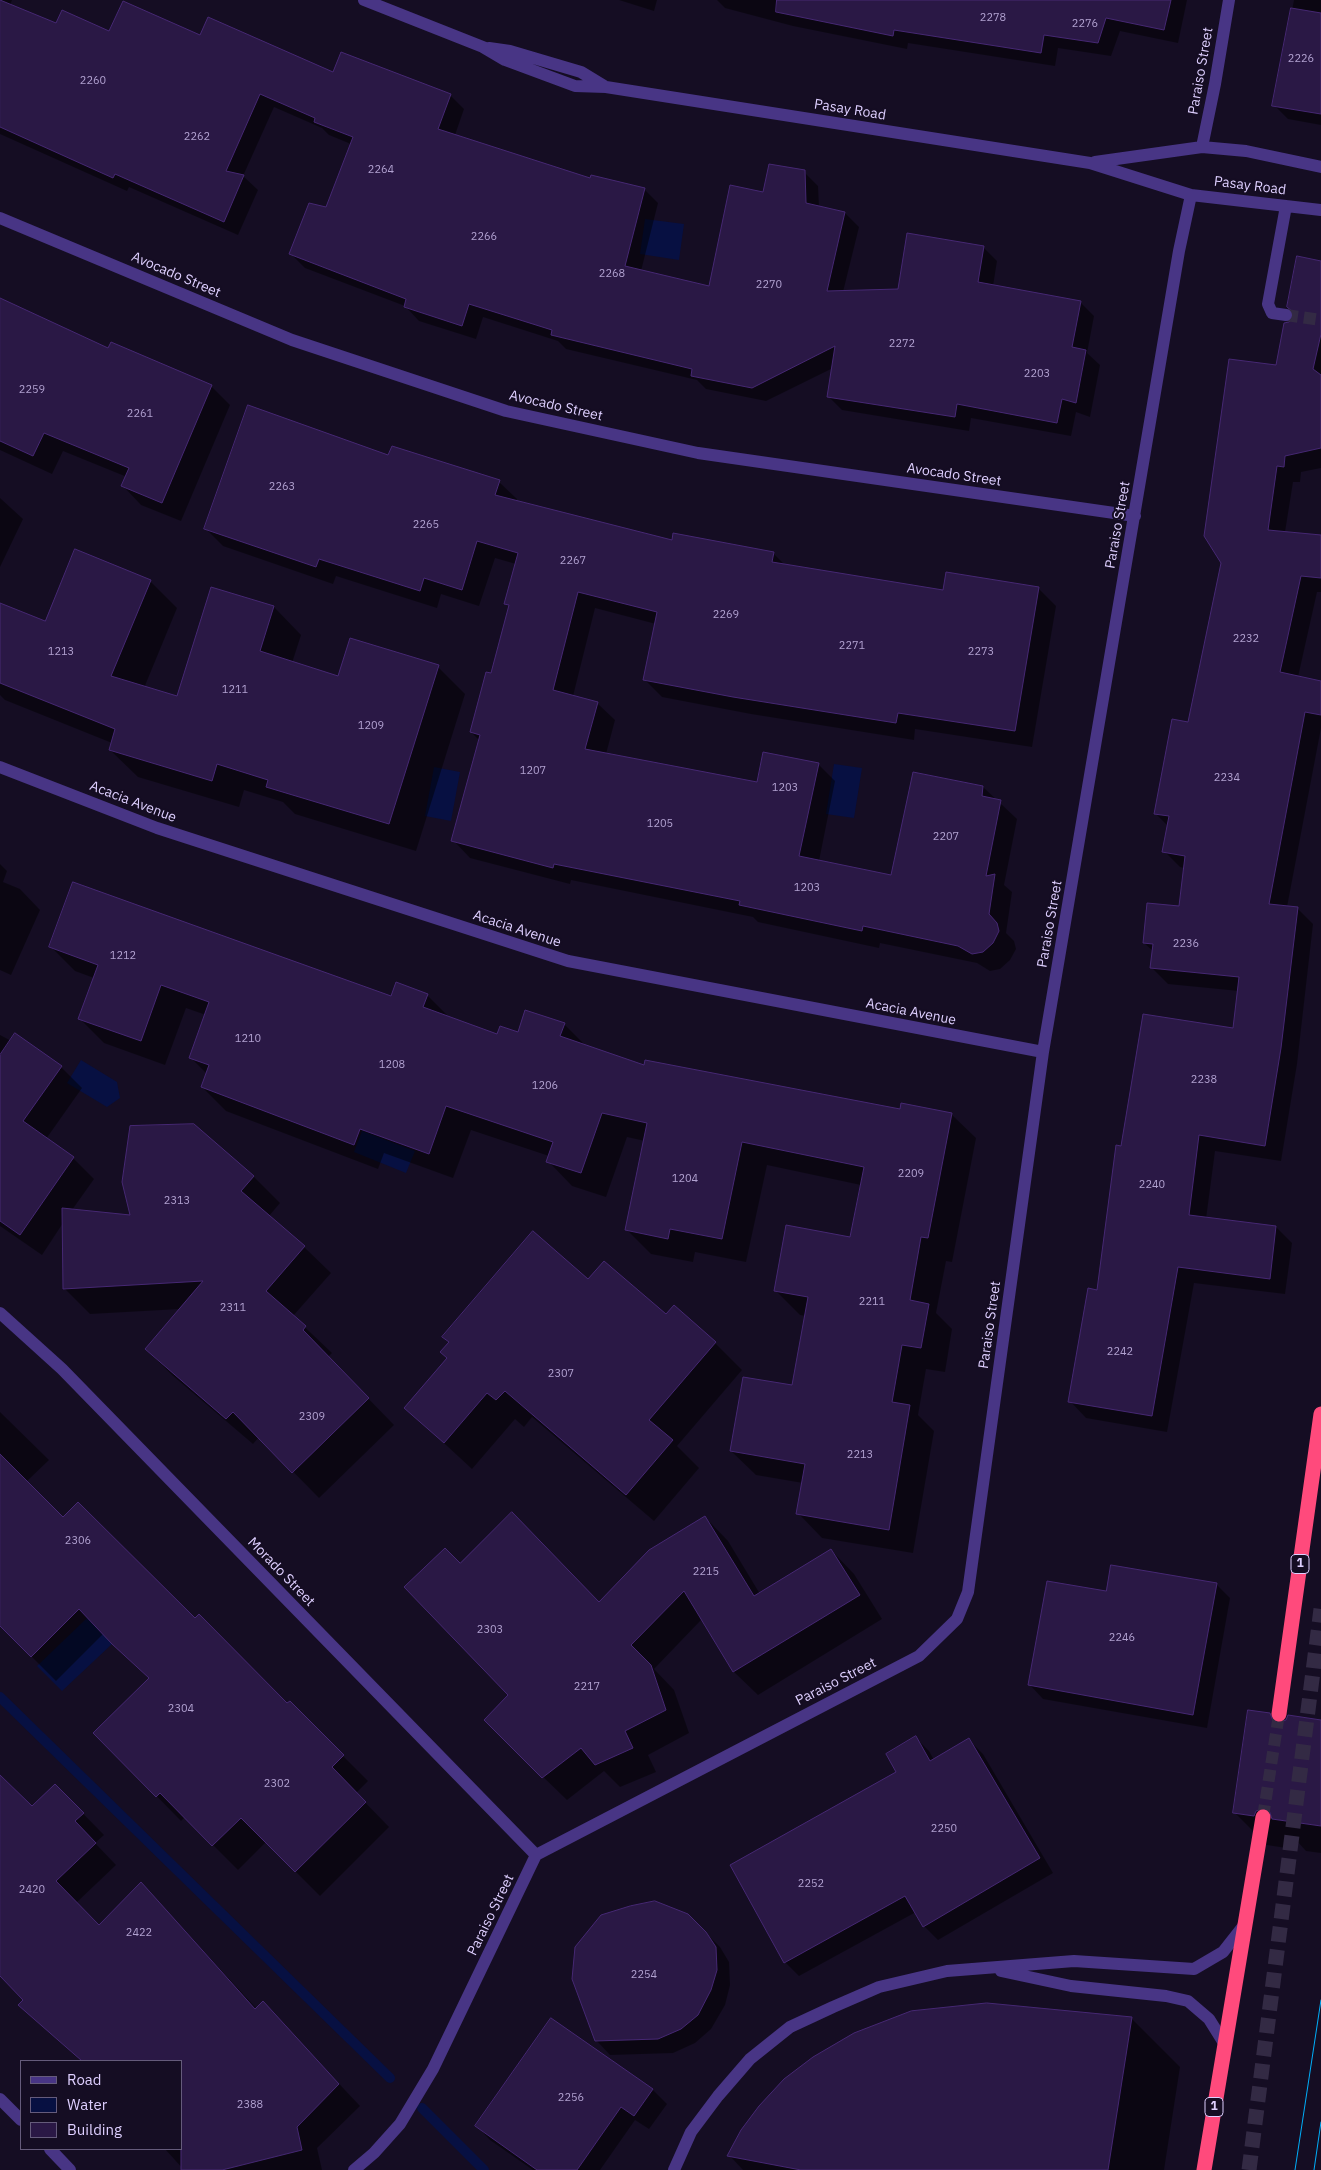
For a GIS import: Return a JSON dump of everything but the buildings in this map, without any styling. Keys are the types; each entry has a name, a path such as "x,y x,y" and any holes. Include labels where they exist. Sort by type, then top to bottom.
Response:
{"highway":[{"name":"1","path":"1279,1714 1321,1414"},
{"name":"1","path":"1204,2170 1263,1817"}],"street":[{"name":"Pasay Road","path":"364,0 483,47 510,50 580,72 606,87 1090,163 1191,195 1321,210"},
{"name":"Paraiso Street","path":"1202,147 1229,0"},
{"name":"Pasay Road","path":"1090,163 1202,147 1246,152 1321,167"},
{"name":"Paraiso Street","path":"354,2170 374,2153 400,2124 428,2077 536,1855 919,1656 957,1619 968,1592 1043,1052 1179,251 1191,195"},
{"path":"1286,206 1268,304 1272,313 1286,314"},
{"name":"Avocado Street","path":"0,218 292,340 506,411 698,454 1134,516"},
{"name":"Acacia Avenue","path":"0,767 157,828 568,961 1043,1052"},
{"name":"Morado Street","path":"0,1313 62,1369 536,1855"},
{"path":"674,2170 692,2132 718,2096 750,2059 790,2027 879,1987 947,1971 1074,1961 1194,1969 1223,1952 1245,1924"},
{"path":"988,1969 1071,1986 1166,1996 1188,2001 1209,2019 1224,2043"},
{"path":"0,2099 20,2119"},
{"path":"51,2150 70,2170"}],"water":[{"path":"645,219 684,224 679,260 640,254"},
{"path":"834,764 862,768 854,818 826,814"},
{"path":"434,767 460,772 451,821 425,816"},
{"path":"81,1060 117,1082 120,1098 107,1107 67,1083"},
{"path":"362,1131 415,1151 406,1173 354,1152"},
{"path":"87,1618 112,1644 62,1691 37,1666"}],"waterway":[{"path":"0,1697 390,2078"},
{"path":"422,2108 484,2170"}],"tunnel":[{"path":"1286,315 1321,320"},
{"path":"1249,2170 1321,1609"},
{"path":"1263,1817 1279,1714"}],"tram line":[{"path":"1295,2170 1321,2000"},
{"path":"1314,2170 1321,2122"}]}
